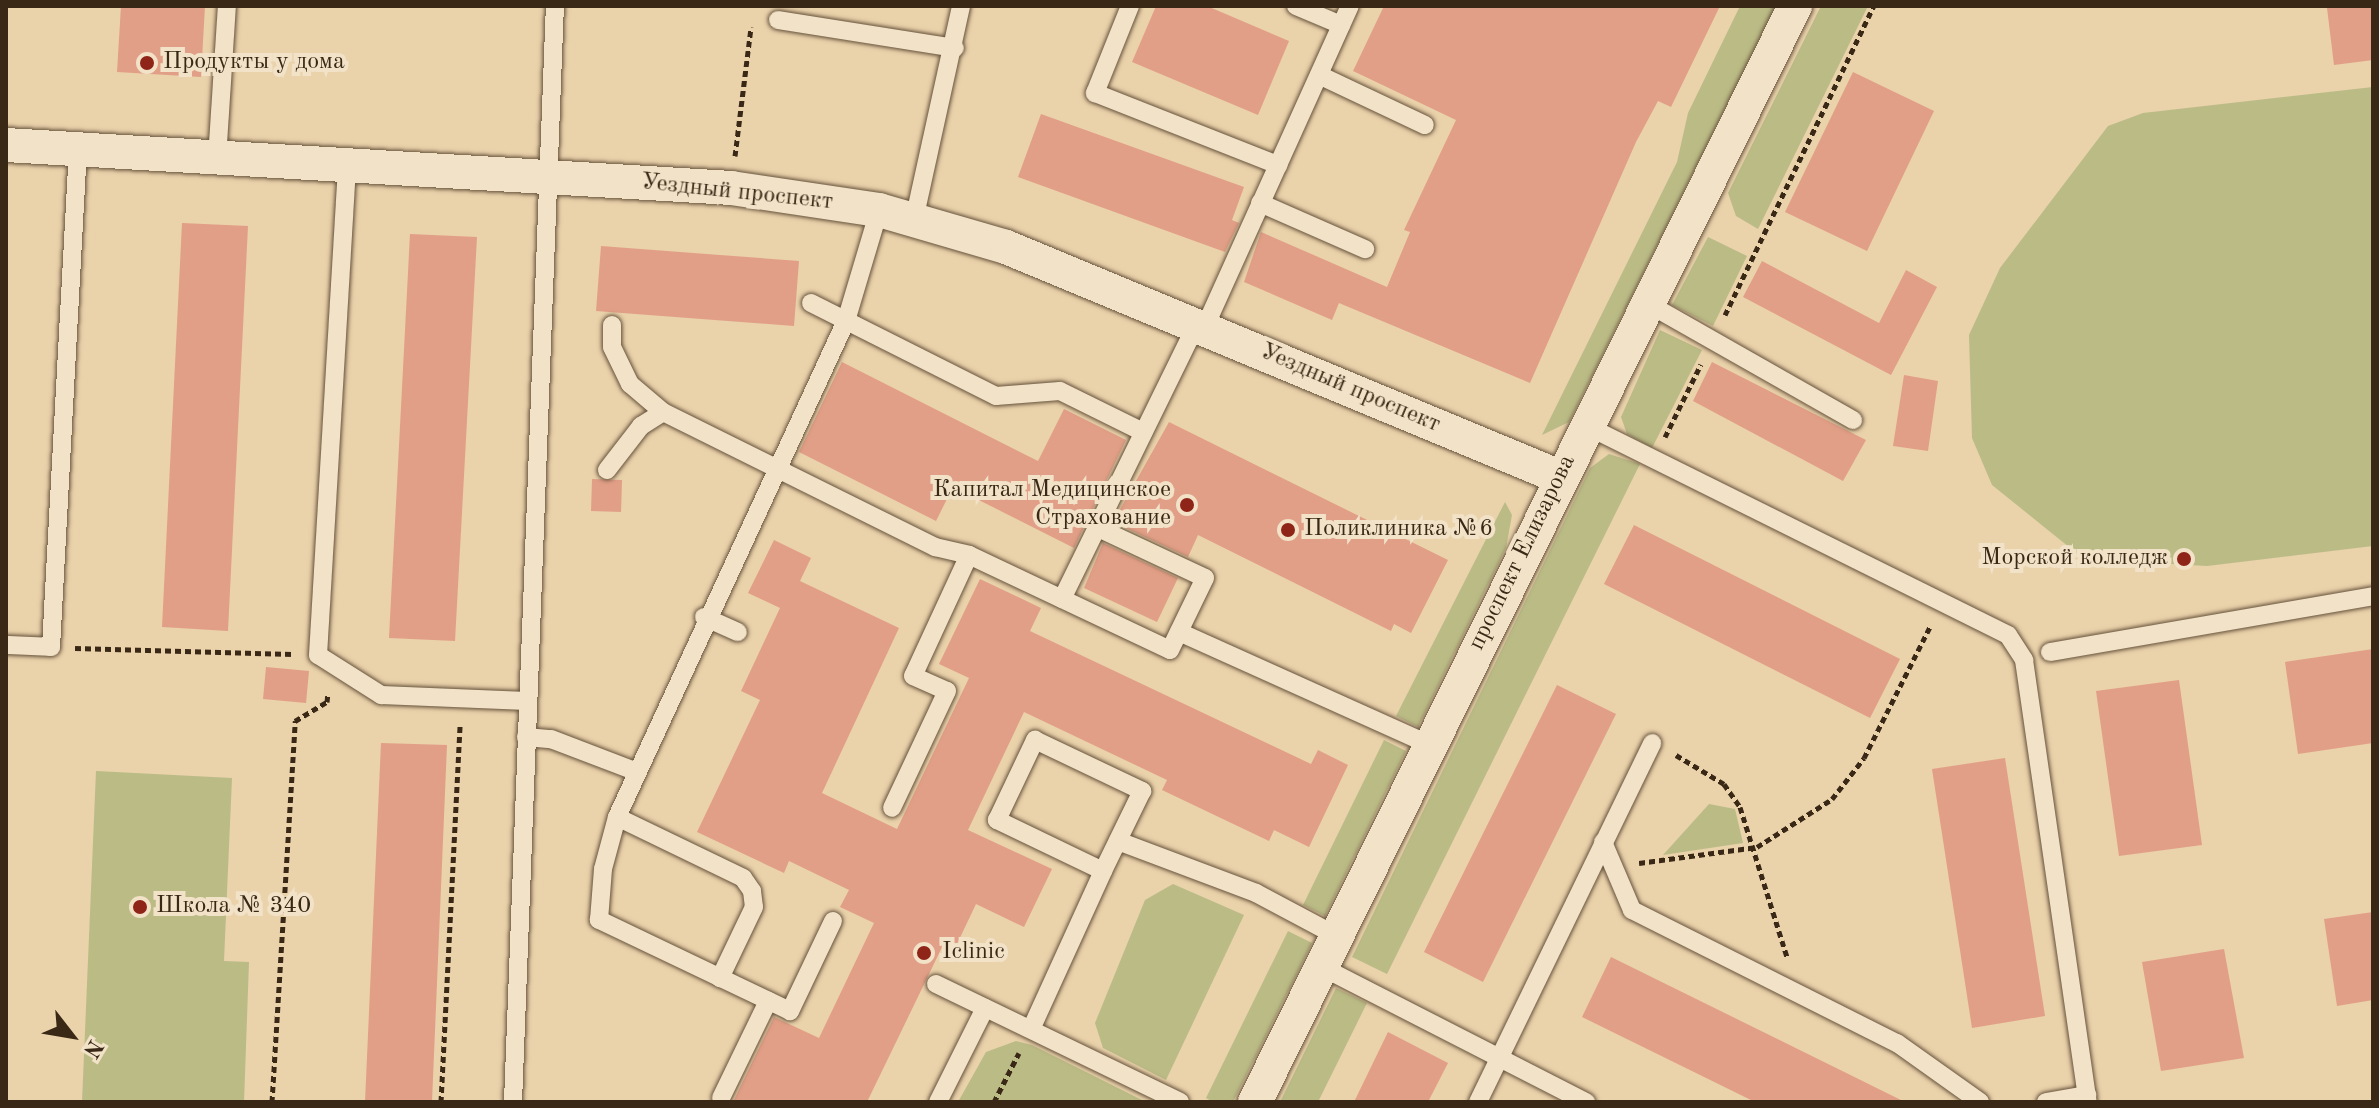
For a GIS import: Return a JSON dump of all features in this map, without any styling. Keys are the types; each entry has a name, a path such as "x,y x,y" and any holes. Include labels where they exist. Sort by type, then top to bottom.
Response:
{"street":[{"name":"проспект Елизарова","path":"1255,1102 1585,425 1795,6"},
{"name":"Уездный проспект","path":"6,145 731,188 879,210 1006,247 1560,477"}],"lane":[{"path":"217,159 227,6"},
{"path":"513,1102 546,177 555,6"},
{"path":"914,220 955,48 961,6"},
{"path":"1130,6 1095,93 1278,165"},
{"path":"1296,6 1341,25"},
{"path":"1062,599 1143,432 1200,327 1350,6"},
{"path":"778,20 955,48"},
{"path":"1319,75 1425,125"},
{"path":"6,645 51,647 78,149"},
{"path":"347,167 326,660 381,695 527,701"},
{"path":"1260,203 1365,249"},
{"path":"833,921 790,1011 599,920 617,817 635,771 774,466 846,321 879,210"},
{"path":"811,303 996,396 1060,391 1143,432"},
{"path":"1647,303 1715,337 1853,420"},
{"path":"612,325 612,347 624,375 663,412 935,547 969,555 1170,650 1205,578 1096,527"},
{"path":"607,470 641,426 663,412"},
{"path":"1585,425 1944,600 2008,635 2024,660 2088,1098 2046,1102"},
{"path":"892,808 947,691 913,676 969,555"},
{"path":"2050,652 2373,596"},
{"path":"704,617 738,632"},
{"path":"1179,632 1430,745"},
{"path":"526,737 551,739 635,771"},
{"path":"1032,1027 1142,791 1035,740 997,820 1103,871"},
{"path":"1478,1102 1652,743"},
{"path":"617,817 743,878 752,891 754,907 720,978"},
{"path":"1118,841 1256,893 1337,936"},
{"path":"1603,842 1610,866 1632,910 1897,1043 1955,1094 1980,1102"},
{"path":"1322,967 1582,1101"},
{"path":"936,984 1032,1027 1180,1102"},
{"path":"721,1098 768,1001"},
{"path":"938,1102 985,1008"}],"path":[{"path":"1654,458 1874,6"},
{"path":"731,188 753,16"},
{"path":"1610,866 1757,847 1832,799 1864,758 1944,600"},
{"path":"51,647 326,660 327,702 295,721 272,1102"},
{"path":"441,1102 462,698"},
{"path":"1652,743 1724,784 1757,847 1797,993"},
{"path":"994,1102 1032,1027"}],"green space":[{"path":"1740,6 1776,6 1569,422 1542,435 1677,162 1688,113"},
{"path":"1821,6 1868,6 1758,229 1736,216 1728,193"},
{"path":"2373,87 2373,546 2207,566 2084,559 1992,485 1972,438 1969,335 2000,268 2108,126 2143,113"},
{"path":"1708,237 1747,256 1713,326 1672,305"},
{"path":"1660,330 1702,350 1652,448 1627,434 1621,417"},
{"path":"1609,454 1640,464 1387,974 1352,957 1590,468"},
{"path":"1505,502 1512,515 1506,548 1418,727 1396,716"},
{"path":"1384,740 1406,751 1325,916 1303,905"},
{"path":"96,771 232,778 224,961 249,962 244,1102 82,1102"},
{"path":"1709,804 1735,809 1743,843 1663,855"},
{"path":"1173,884 1244,915 1166,1080 1103,1048 1095,1023 1145,900"},
{"path":"1288,931 1312,943 1233,1102 1213,1102 1206,1098"},
{"path":"1336,988 1367,1003 1318,1102 1280,1102"},
{"path":"1016,1041 1032,1045 1146,1102 958,1102 986,1052"}],"building":[{"path":"121,6 205,6 201,77 117,72"},
{"path":"1156,6 1207,6 1289,41 1258,115 1132,62"},
{"path":"1384,6 1720,6 1671,107 1658,101 1636,142 1530,383 1339,303 1332,320 1244,282 1261,232 1387,287 1410,232 1404,230 1456,120 1353,71"},
{"path":"2373,6 2373,60 2334,65 2327,8"},
{"path":"1853,72 1934,111 1867,251 1785,212"},
{"path":"1041,114 1244,187 1232,220 1239,223 1225,252 1018,177"},
{"path":"182,223 248,226 228,631 162,627"},
{"path":"410,234 477,237 455,641 389,638"},
{"path":"601,246 799,261 794,326 596,311"},
{"path":"1762,261 1879,323 1906,270 1937,287 1891,375 1743,297"},
{"path":"842,362 1038,461 1064,409 1126,440 1074,548 953,487 936,521 799,452"},
{"path":"1712,362 1866,440 1843,481 1693,401"},
{"path":"1904,375 1938,381 1928,451 1893,446"},
{"name":"Поликлиника №6","path":"1169,422 1448,560 1411,633 1394,624 1391,631 1198,535 1188,557 1113,522"},
{"path":"592,479 622,480 621,512 591,511"},
{"path":"1634,525 1900,659 1870,718 1604,584"},
{"path":"774,540 811,558 800,581 899,628 822,793 897,829 969,678 939,664 980,579 1041,608 1030,631 1311,764 1318,750 1348,765 1309,847 1274,830 1269,841 1162,790 1167,780 1024,712 968,830 1052,869 1024,927 976,904 957,944 946,939 867,1102 733,1102 774,1017 819,1038 874,923 840,907 849,890 789,861 784,873 697,832 760,700 741,691 780,608 748,593"},
{"path":"1103,543 1178,578 1157,622 1084,588"},
{"path":"2373,649 2373,743 2298,754 2285,662"},
{"path":"266,667 309,671 306,703 263,699"},
{"path":"2179,680 2202,845 2119,856 2096,691"},
{"path":"1557,685 1616,714 1483,982 1424,952"},
{"path":"381,743 447,745 432,1102 365,1102"},
{"path":"2005,758 2045,1016 1972,1028 1932,769"},
{"path":"2373,912 2373,1000 2337,1006 2324,919"},
{"path":"2224,949 2244,1058 2161,1071 2142,962"},
{"path":"1611,957 1905,1102 1755,1102 1582,1017"},
{"path":"1388,1032 1448,1063 1428,1102 1354,1102"}],"place":[{"name":"Продукты у дома","path":"147,63"},
{"name":"Капитал Медицинское Страхование","path":"1187,505"},
{"name":"Поликлиника №6","path":"1288,530"},
{"name":"Морской колледж","path":"2184,559"},
{"name":"Школа № 340","path":"140,907"},
{"name":"Iclinic","path":"924,953"}]}
